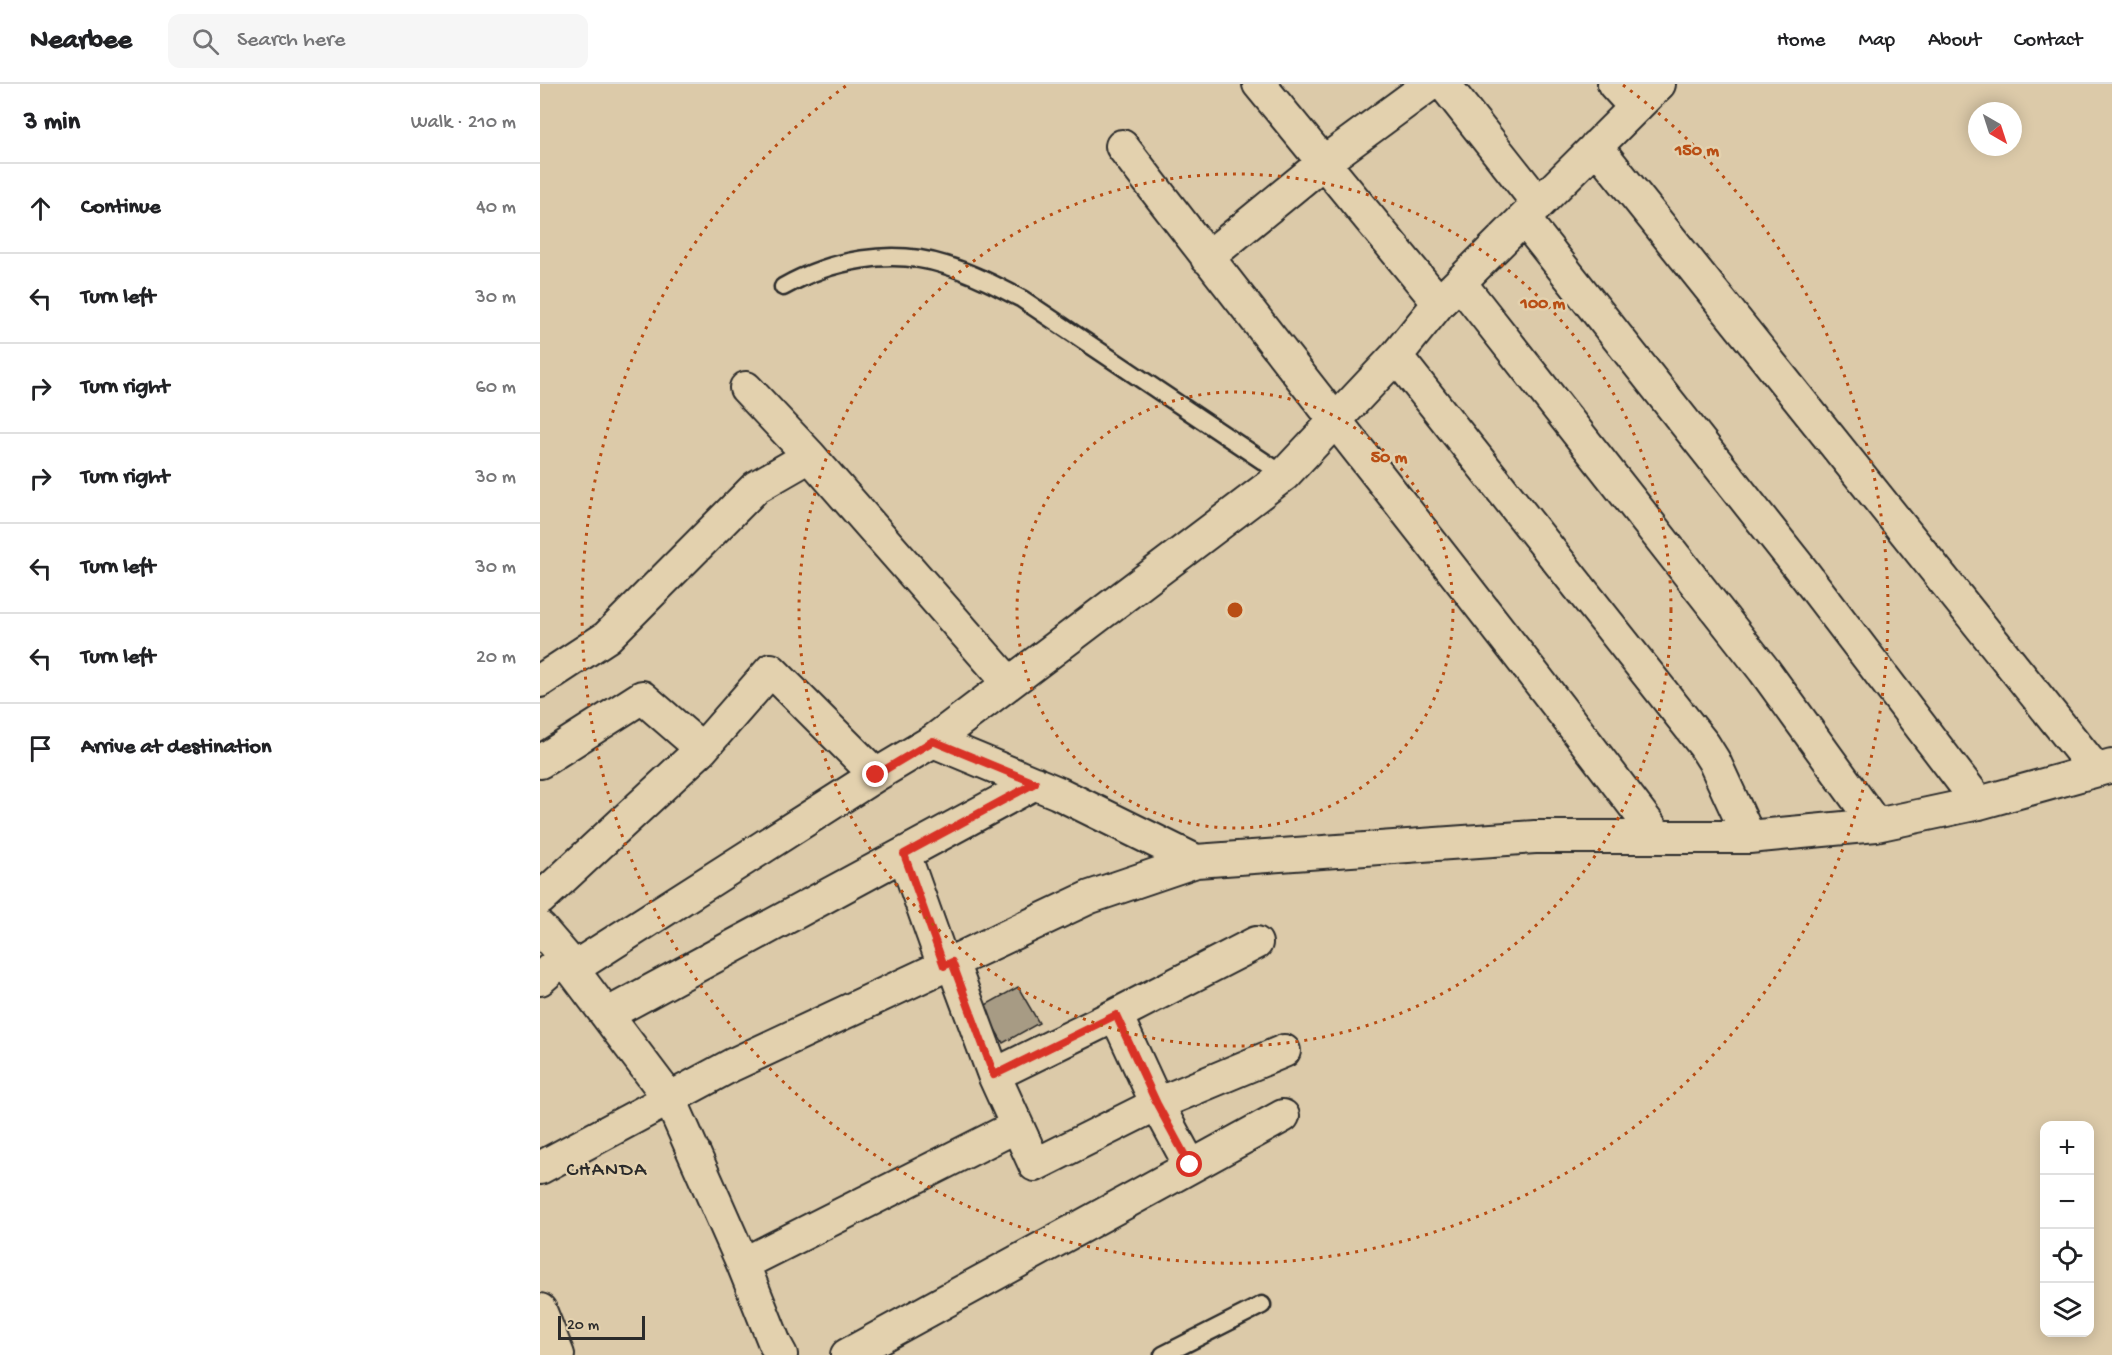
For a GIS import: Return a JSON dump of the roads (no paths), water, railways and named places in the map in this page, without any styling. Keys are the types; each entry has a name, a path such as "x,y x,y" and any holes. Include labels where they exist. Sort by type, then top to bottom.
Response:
{"street":[{"path":"1259,84 1324,162 1450,293 1764,670 1876,825"},
{"path":"1207,258 1324,162 1430,84"},
{"path":"1444,84 1531,211 1979,803"},
{"path":"1614,84 1635,107"},
{"path":"540,979 933,741 1284,475 1396,356 1450,293 1659,84"},
{"path":"1122,146 1207,258 1556,702 1658,837"},
{"path":"540,1168 732,1065 1090,897 1196,861 1534,837 1749,837 1876,825 1979,803 2104,767 1596,146"},
{"path":"1396,356 1704,745 1749,837"},
{"path":"746,388 810,456 1009,683"},
{"path":"540,681 608,637 756,487 810,456"},
{"path":"540,899 702,749 771,669 876,775"},
{"path":"540,762 642,697 702,749"},
{"path":"933,741 1035,783 1196,861"},
{"path":"608,1014 1035,783"},
{"path":"904,854 994,1075 1035,1165 1157,1104 1284,1051"},
{"path":"540,928 608,1014 670,1099 742,1264 768,1351"},
{"path":"994,1075 1256,943"},
{"path":"1116,1015 1157,1104 1190,1165"},
{"path":"847,1355 1283,1116"},
{"path":"742,1264 1017,1126"},
{"path":"540,1310 558,1355"}],"lane":[{"path":"783,287 807,273 840,263 875,258 906,258 944,264 985,280 1022,299 1284,475"},
{"path":"1163,1355 1262,1305"}],"district":[{"name":"CHANDA","path":"607,1171"}]}
